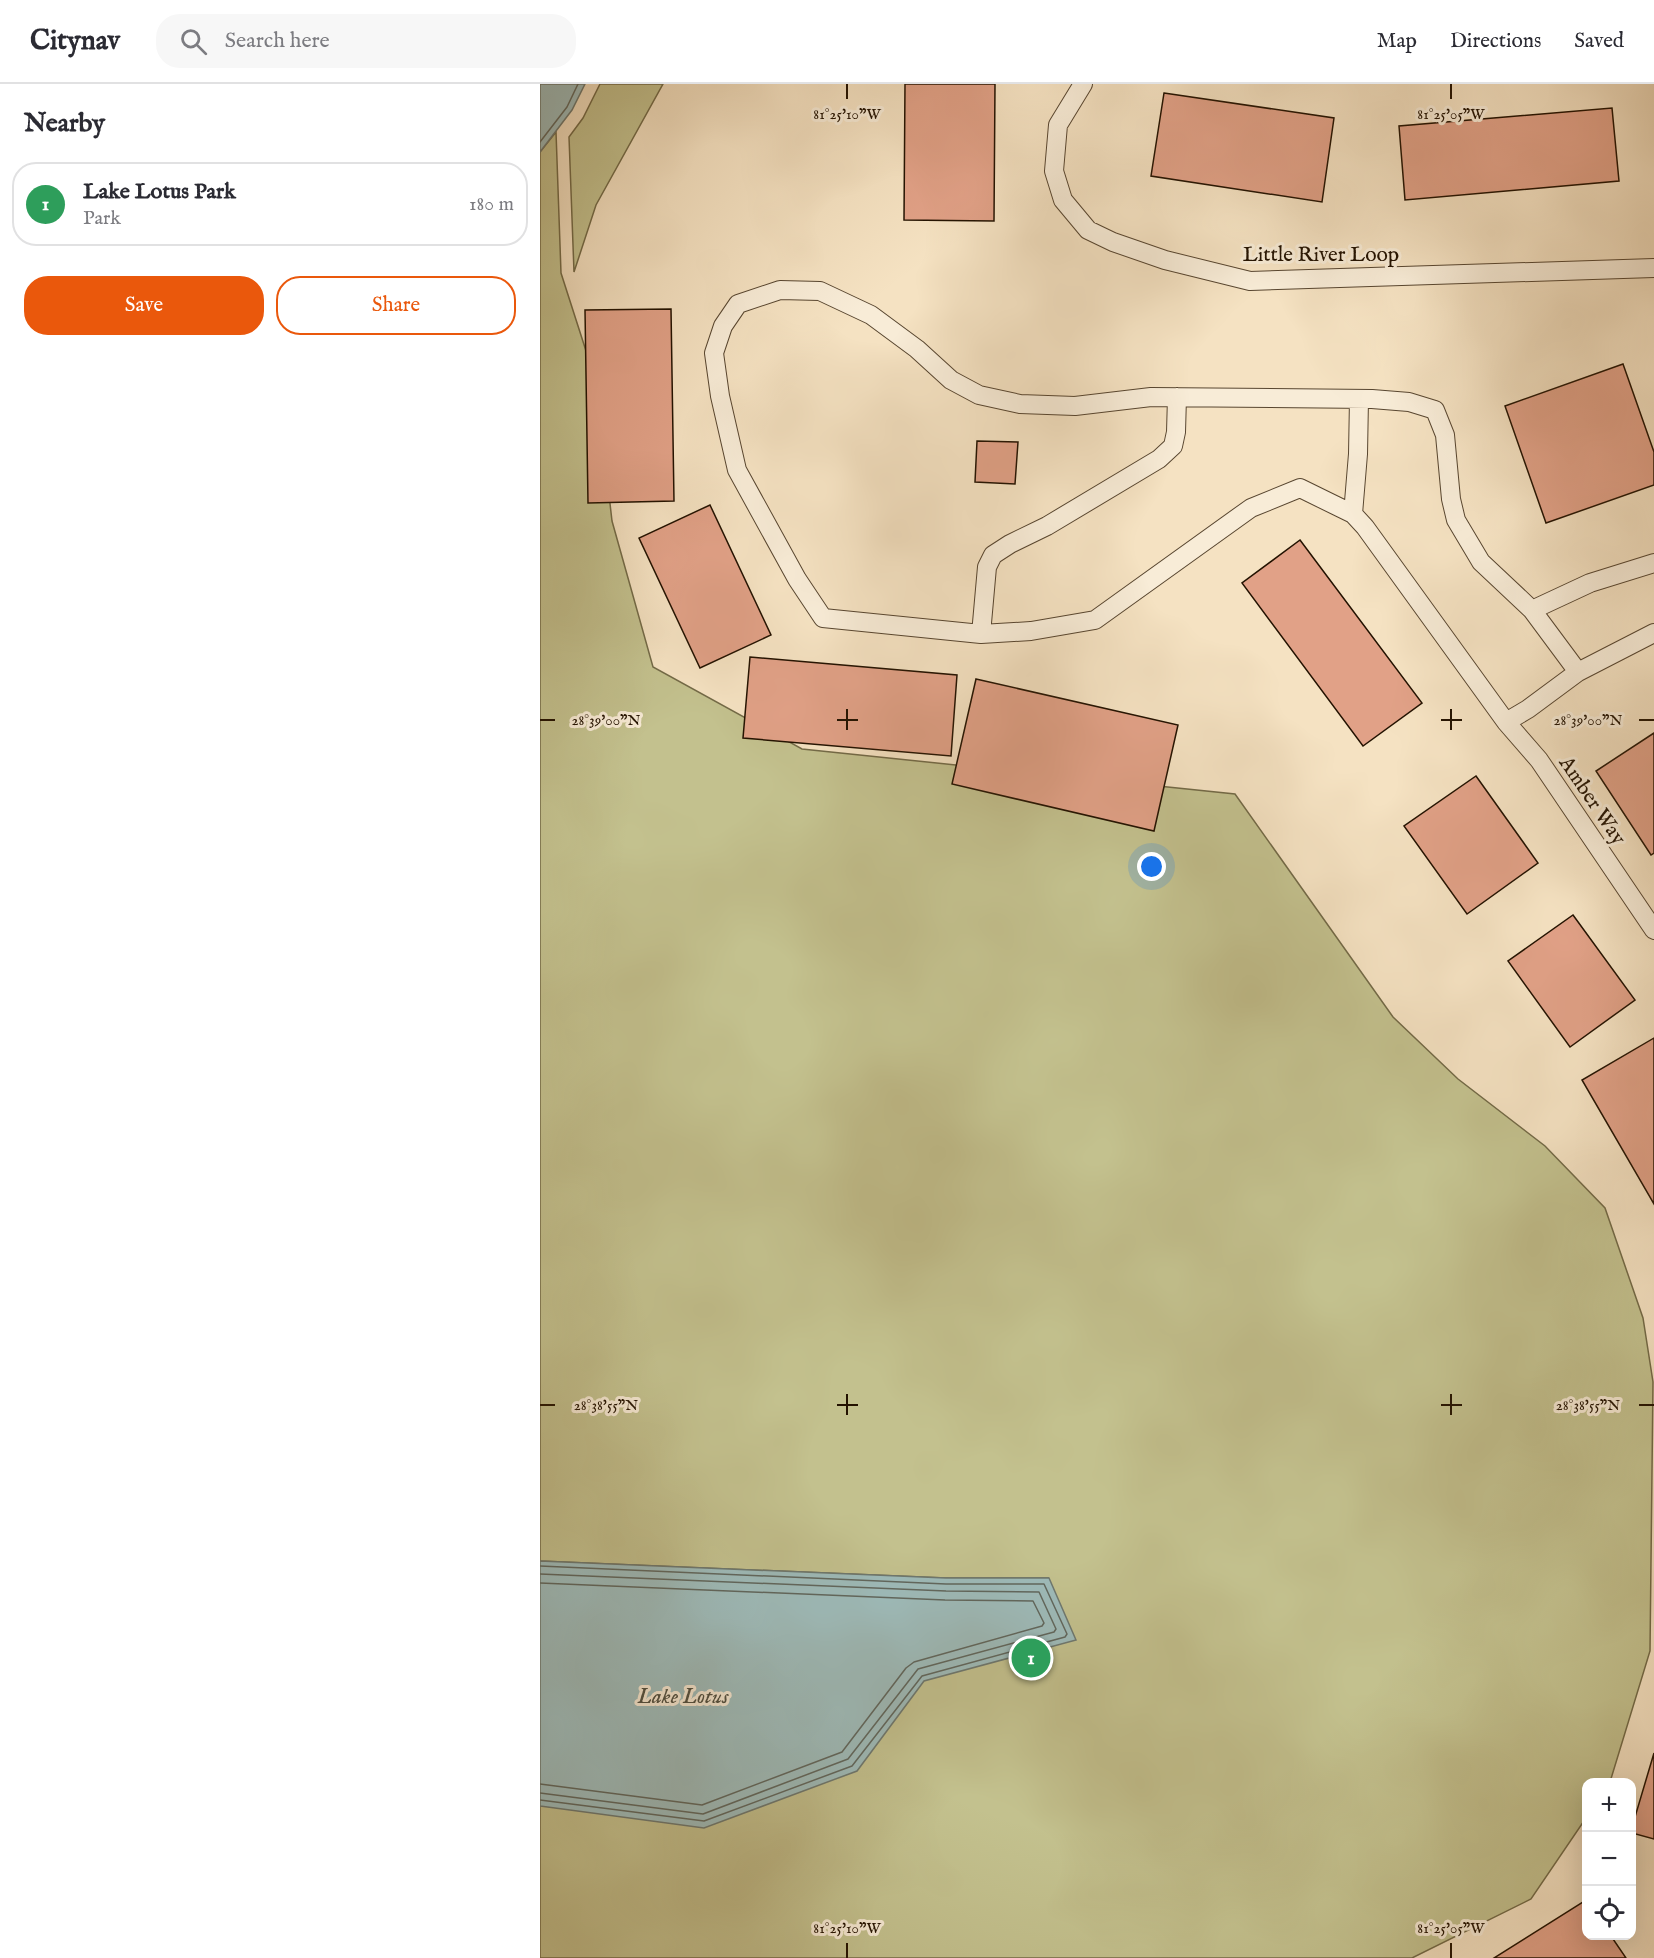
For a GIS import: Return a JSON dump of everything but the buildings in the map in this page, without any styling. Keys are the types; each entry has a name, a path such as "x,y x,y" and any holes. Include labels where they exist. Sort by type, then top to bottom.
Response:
{"lane":[{"name":"Little River Loop","path":"1083,84 1058,125 1054,171 1063,200 1088,230 1113,242 1165,260 1250,281 1654,268"},
{"path":"1359,399 1358,454 1353,514 1300,488 1251,508 1095,620 1031,631 981,634 823,618 797,579 737,470 720,396 714,353 723,326 738,304 780,290 820,291 871,315 917,349 951,380 979,395 1020,404 1075,406 1151,397 1359,399 1409,402 1435,410 1445,435 1451,499 1456,520 1481,562 1532,610 1578,672"},
{"path":"981,634 987,567 993,555 1047,526 1159,459 1173,446 1176,432 1177,397"},
{"name":"Amber Way","path":"1353,514 1365,527 1506,722 1539,760 1654,930"},
{"path":"1532,610 1590,583 1654,563"},
{"path":"1506,722 1528,710 1578,672 1654,633"}],"shaded area":[{"path":"600,84 663,84 596,205 574,272 569,137 583,118"},
{"path":"556,132 561,273 596,382 612,521 653,667 802,749 1235,794 1393,1017 1458,1079 1545,1146 1605,1208 1643,1318 1653,1382 1650,1651 1611,1778 1582,1778 1582,1824 1531,1899 1412,1958 540,1958 540,1579 1049,1578 946,1578 540,1561 540,152"}],"water":[{"path":"540,84 585,84 572,110 540,152"},
{"name":"Lake Lotus","path":"540,1561 946,1578 1049,1578 1076,1640 924,1681 857,1771 704,1828 540,1806"}],"place":[{"name":"Lake Lotus Park","path":"1031,1658"}]}
